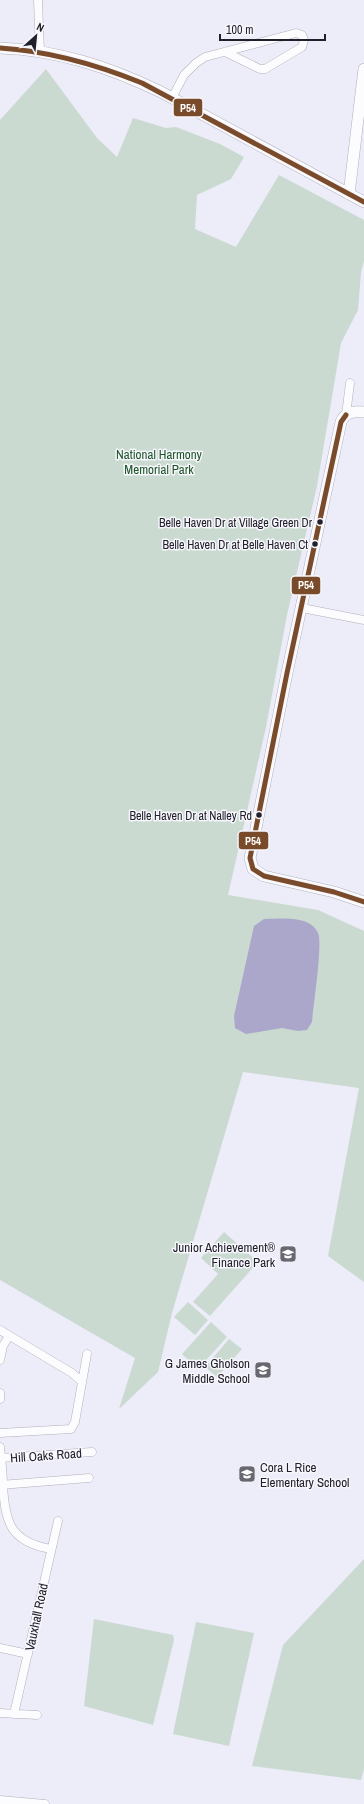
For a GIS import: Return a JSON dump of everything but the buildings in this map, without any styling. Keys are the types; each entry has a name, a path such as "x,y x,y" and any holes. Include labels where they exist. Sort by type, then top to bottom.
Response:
{"street":[{"path":"38,0 40,52"},
{"path":"172,98 182,78 196,63 205,57 296,33 302,35 304,42 302,47 265,69 260,70 226,52"},
{"path":"0,48 40,52 69,57 120,72 172,98 364,202"},
{"path":"349,194 364,69"},
{"path":"350,383 346,415 341,422 250,855 252,867 255,871 264,876 338,893 364,902"},
{"path":"346,415 355,412 364,412"},
{"path":"302,608 364,620"},
{"path":"0,1330 72,1373 81,1381"},
{"path":"0,1360 3,1346 9,1336"},
{"path":"0,1433 71,1429 75,1422 81,1381 87,1354"},
{"path":"0,1393 0,1399"},
{"path":"0,1447 5,1512 13,1529 30,1543 51,1549"},
{"name":"Hill Oaks Road","path":"0,1458 92,1452"},
{"path":"2,1485 89,1478"},
{"name":"Vauxhall Road","path":"14,1714 58,1521"},
{"path":"0,1648 28,1654"},
{"path":"0,1713 37,1715"},
{"path":"0,1800 45,1804"}],"green space":[{"name":"National Harmony Memorial Park","path":"46,69 97,138 117,157 133,118 166,128 176,127 220,144 244,157 231,179 197,195 195,229 236,247 279,175 364,220 364,261 361,272 358,310 341,343 317,486 287,615 266,727 228,895 318,910 364,931 364,1282 328,1256 359,1088 243,1072 172,1313 158,1372 119,1409 135,1358 0,1280 0,120"},
{"path":"224,1232 258,1262 210,1316 193,1302 218,1274 201,1258"},
{"path":"188,1302 208,1320 195,1335 174,1317"},
{"path":"211,1322 227,1337 198,1369 182,1354"},
{"path":"229,1339 242,1349 217,1377 205,1367"},
{"path":"364,1559 364,1769 361,1780 252,1766 283,1645"},
{"path":"94,1619 173,1635 174,1640 153,1725 84,1706"},
{"path":"196,1622 254,1633 229,1746 173,1734"}],"shaded area":[{"path":"264,919 294,919 302,921 314,927 318,933 319,962 316,990 312,1022 307,1030 298,1031 282,1028 246,1034 235,1028 234,1016 254,926"}],"transit line":[{"name":"P54","path":"0,48 55,55 90,64 142,83 364,202"},
{"name":"P54","path":"346,415 341,422 287,673 250,858 253,869 264,876 334,892 364,902"}],"place":[{"name":"Belle Haven Dr at Village Green Dr","path":"320,522"},
{"name":"Belle Haven Dr at Belle Haven Ct","path":"315,544"},
{"name":"Belle Haven Dr at Nalley Rd","path":"259,815"},
{"name":"Junior Achievement® Finance Park","path":"288,1254"},
{"name":"G James Gholson Middle School","path":"263,1370"},
{"name":"Cora L Rice Elementary School","path":"247,1474"}]}
